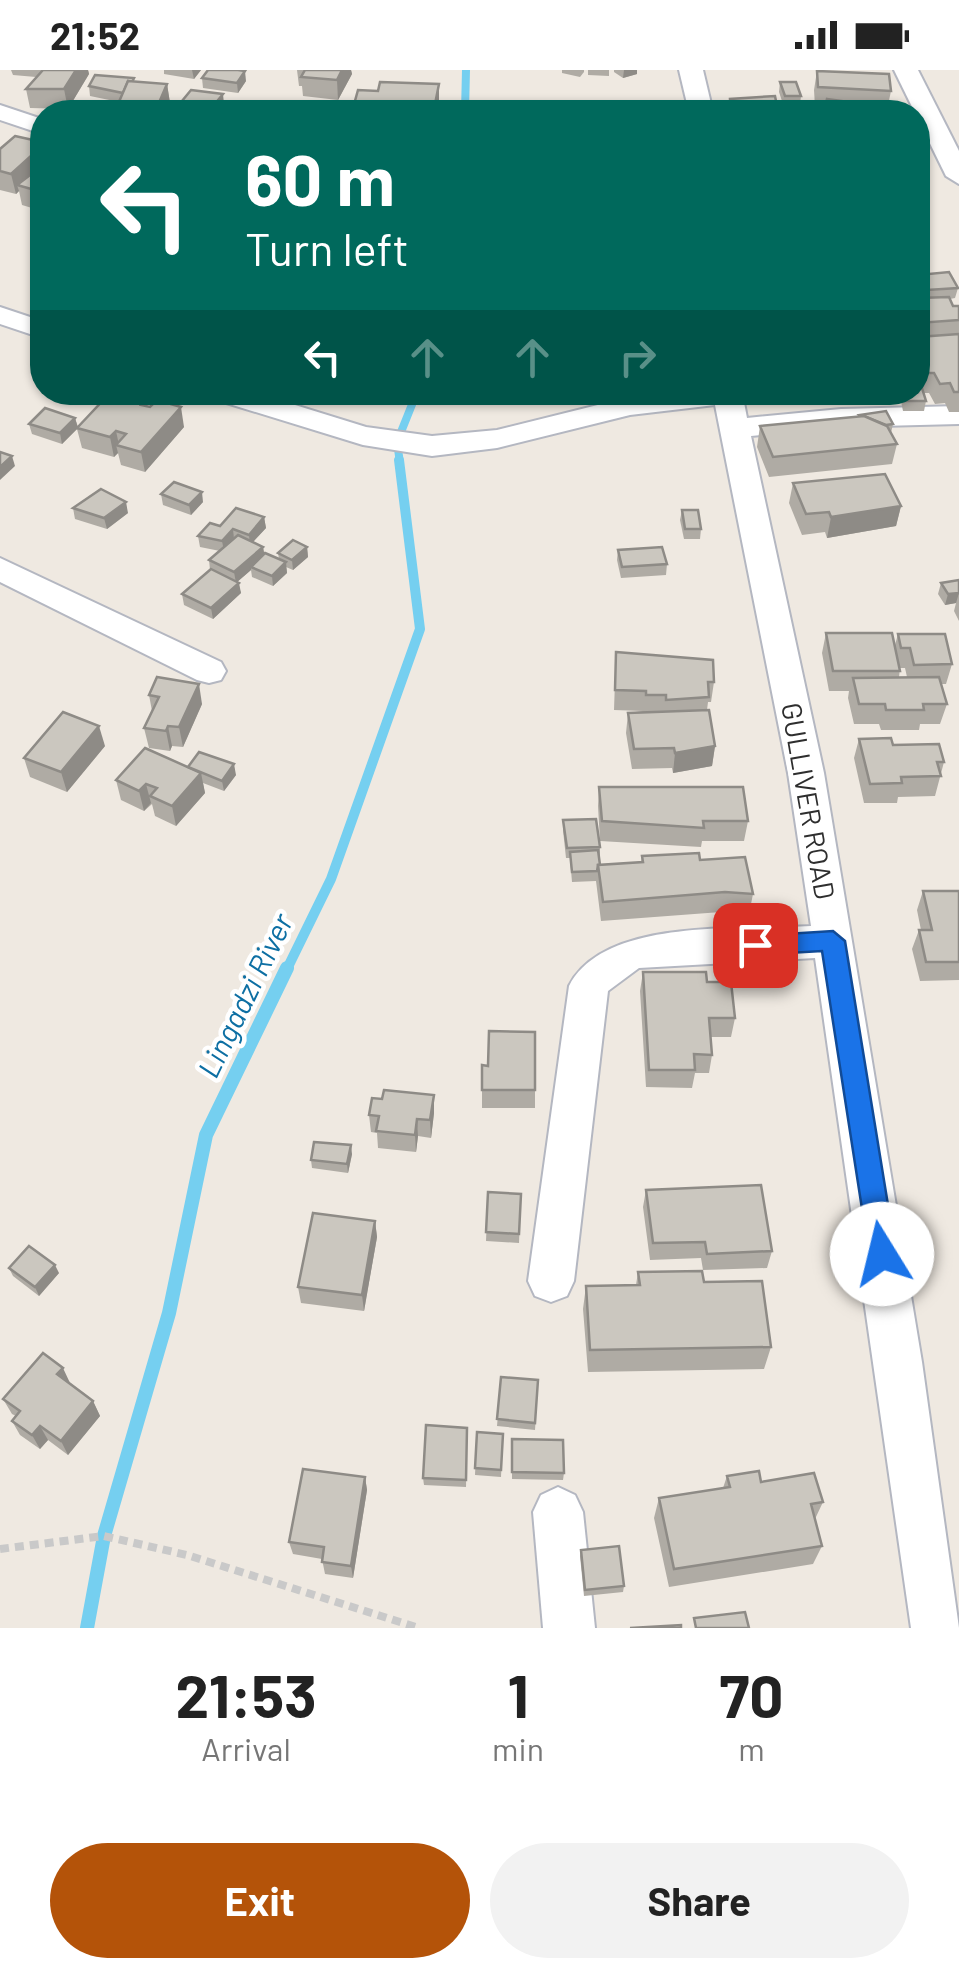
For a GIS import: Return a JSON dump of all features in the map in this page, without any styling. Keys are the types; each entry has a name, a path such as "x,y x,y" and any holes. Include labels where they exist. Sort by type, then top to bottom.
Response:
{"street":[{"path":"692,70 699,100"},
{"path":"906,70 921,100"},
{"path":"0,112 30,123"},
{"path":"930,118 959,176"},
{"path":"0,315 30,326"},
{"path":"263,405 364,436 432,446 497,439 630,406 730,405 841,418 959,416"},
{"name":"GULLIVER ROAD","path":"730,405 806,773 936,1628"},
{"path":"0,569 209,671"},
{"path":"551,1281 589,986 600,970 616,959 638,952 833,941"},
{"path":"558,1512 570,1628"}],"path":[{"path":"0,1548 104,1536 186,1555 419,1628"}],"building":[{"path":"43,70 76,70 64,89 26,89"},
{"path":"208,70 245,71 237,83 202,78"},
{"path":"305,70 342,70 337,80 301,77"},
{"path":"817,71 889,74 891,91 818,87"},
{"path":"95,75 134,78 128,81 123,93 89,86"},
{"path":"128,81 167,84 160,100 120,100"},
{"path":"380,82 439,84 436,100 355,100 358,90 378,91"},
{"path":"780,82 796,82 801,96 785,96"},
{"path":"191,90 223,94 218,100 183,100"},
{"path":"775,96 776,100 730,100"},
{"path":"15,136 30,139 30,157 11,174 0,171 0,149"},
{"path":"30,175 30,189 17,185"},
{"path":"949,272 958,288 930,290 930,274"},
{"path":"949,297 953,306 959,306 959,320 930,322 930,298"},
{"path":"959,334 959,392 954,392 950,383 940,384 930,373 930,336"},
{"path":"99,405 181,407 141,452 116,445 126,434 116,431 110,437 77,428"},
{"path":"45,408 75,418 60,433 29,424"},
{"path":"886,411 893,424 859,415"},
{"path":"864,416 887,426 897,444 773,457 760,426"},
{"path":"0,452 12,456 0,467"},
{"path":"885,474 901,506 831,517 829,512 806,514 793,483"},
{"path":"174,482 202,492 189,505 161,494"},
{"path":"101,489 126,502 104,518 73,508"},
{"path":"236,508 264,517 249,535 233,529 222,541 198,536 210,523 220,526"},
{"path":"682,510 698,510 701,529 685,529"},
{"path":"238,535 263,547 234,572 209,560"},
{"path":"293,540 307,547 292,560 278,553"},
{"path":"662,547 667,564 622,567 618,550"},
{"path":"265,553 286,562 272,576 251,567"},
{"path":"211,569 239,583 211,608 182,594"},
{"path":"959,580 959,593 948,594 941,583"},
{"path":"826,633 892,633 900,671 833,671"},
{"path":"898,634 945,634 952,664 914,665 910,648 901,648"},
{"path":"616,652 713,660 714,682 708,682 709,697 666,700 666,695 646,695 646,691 615,690"},
{"path":"157,677 199,684 179,727 168,726 166,731 144,728 159,697 149,695"},
{"path":"939,677 947,704 923,704 924,710 886,710 885,704 859,704 853,678"},
{"path":"709,710 715,746 675,753 674,748 634,749 628,713"},
{"path":"63,712 99,726 61,772 24,758"},
{"path":"891,738 893,745 939,744 944,762 937,762 941,776 901,777 902,783 870,784 859,739"},
{"path":"145,748 201,773 172,806 150,796 157,788 146,784 139,791 116,780"},
{"path":"199,752 234,764 222,781 188,767"},
{"path":"599,787 743,787 748,821 703,821 704,828 602,821"},
{"path":"596,819 600,847 567,848 563,820"},
{"path":"598,850 597,871 572,872 570,852"},
{"path":"699,853 700,860 745,857 753,894 725,892 603,902 598,865 643,862 642,856"},
{"path":"923,891 959,891 959,962 926,962 919,930 932,930"},
{"path":"643,972 706,972 707,982 731,982 735,1018 709,1018 712,1055 694,1054 695,1070 649,1070"},
{"path":"489,1031 535,1032 535,1090 482,1090 482,1065 488,1066"},
{"path":"384,1090 434,1095 430,1120 417,1119 415,1135 376,1131 379,1116 369,1115 372,1098 382,1099"},
{"path":"314,1142 351,1145 347,1164 311,1160"},
{"path":"761,1185 772,1251 707,1254 705,1242 653,1243 646,1190"},
{"path":"488,1192 521,1194 519,1234 486,1232"},
{"path":"313,1213 375,1221 362,1295 298,1287"},
{"path":"29,1246 55,1265 35,1287 9,1268"},
{"path":"702,1271 704,1282 762,1281 771,1347 590,1350 586,1286 640,1285 638,1272"},
{"path":"43,1353 63,1368 57,1374 93,1401 61,1441 40,1426 32,1435 12,1421 20,1411 3,1399"},
{"path":"501,1377 538,1380 535,1423 497,1419"},
{"path":"426,1425 467,1428 466,1480 423,1478"},
{"path":"477,1432 503,1434 501,1470 475,1468"},
{"path":"512,1439 563,1440 564,1473 512,1472"},
{"path":"303,1469 365,1477 351,1566 322,1562 324,1547 289,1542"},
{"path":"759,1471 761,1482 814,1473 823,1502 811,1504 822,1546 674,1569 659,1498 730,1487 727,1476"},
{"path":"619,1546 624,1586 585,1590 581,1550"},
{"path":"745,1612 749,1628 696,1628 694,1618"},
{"path":"681,1625 681,1628 630,1628"}],"waterway":[{"name":"Lingadzi River","path":"465,100 466,70"},
{"name":"Lingadzi River","path":"400,463 397,442 412,405"},
{"name":"Lingadzi River","path":"286,971 331,879 420,629 399,460"},
{"name":"Lingadzi River","path":"87,1628 104,1536 169,1313 206,1135 287,968"}],"route":[{"path":"755,945 833,941 882,1254"}]}
